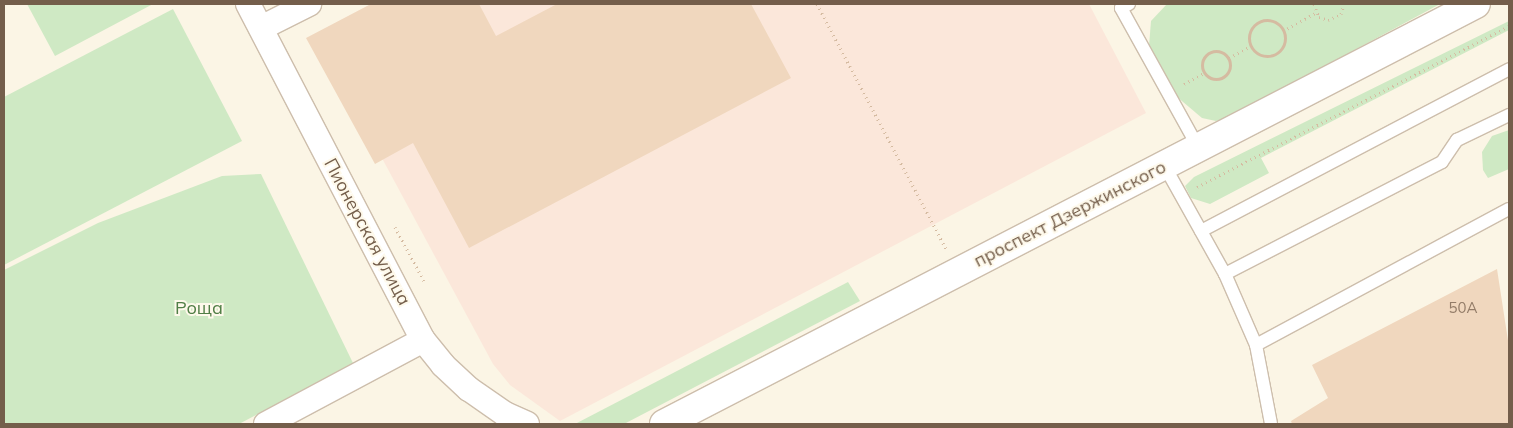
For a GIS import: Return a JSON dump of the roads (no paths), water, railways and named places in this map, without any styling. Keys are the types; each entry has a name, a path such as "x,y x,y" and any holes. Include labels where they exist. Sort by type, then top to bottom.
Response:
{"street":[{"name":"Пионерская улица","path":"248,4 423,340 443,365 469,389 505,414 527,424"},
{"path":"261,28 309,4"},
{"name":"проспект Дзержинского","path":"664,424 1476,4"},
{"path":"266,424 423,340"}],"lane":[{"path":"1130,4 1122,8 1198,147"},
{"path":"1201,231 1509,69"},
{"path":"1225,274 1442,162 1457,140 1509,115"},
{"path":"1164,165 1225,274 1256,345 1271,424"},
{"path":"1256,345 1509,209"}],"park label":[{"name":"Роща","path":"199,308"}]}
